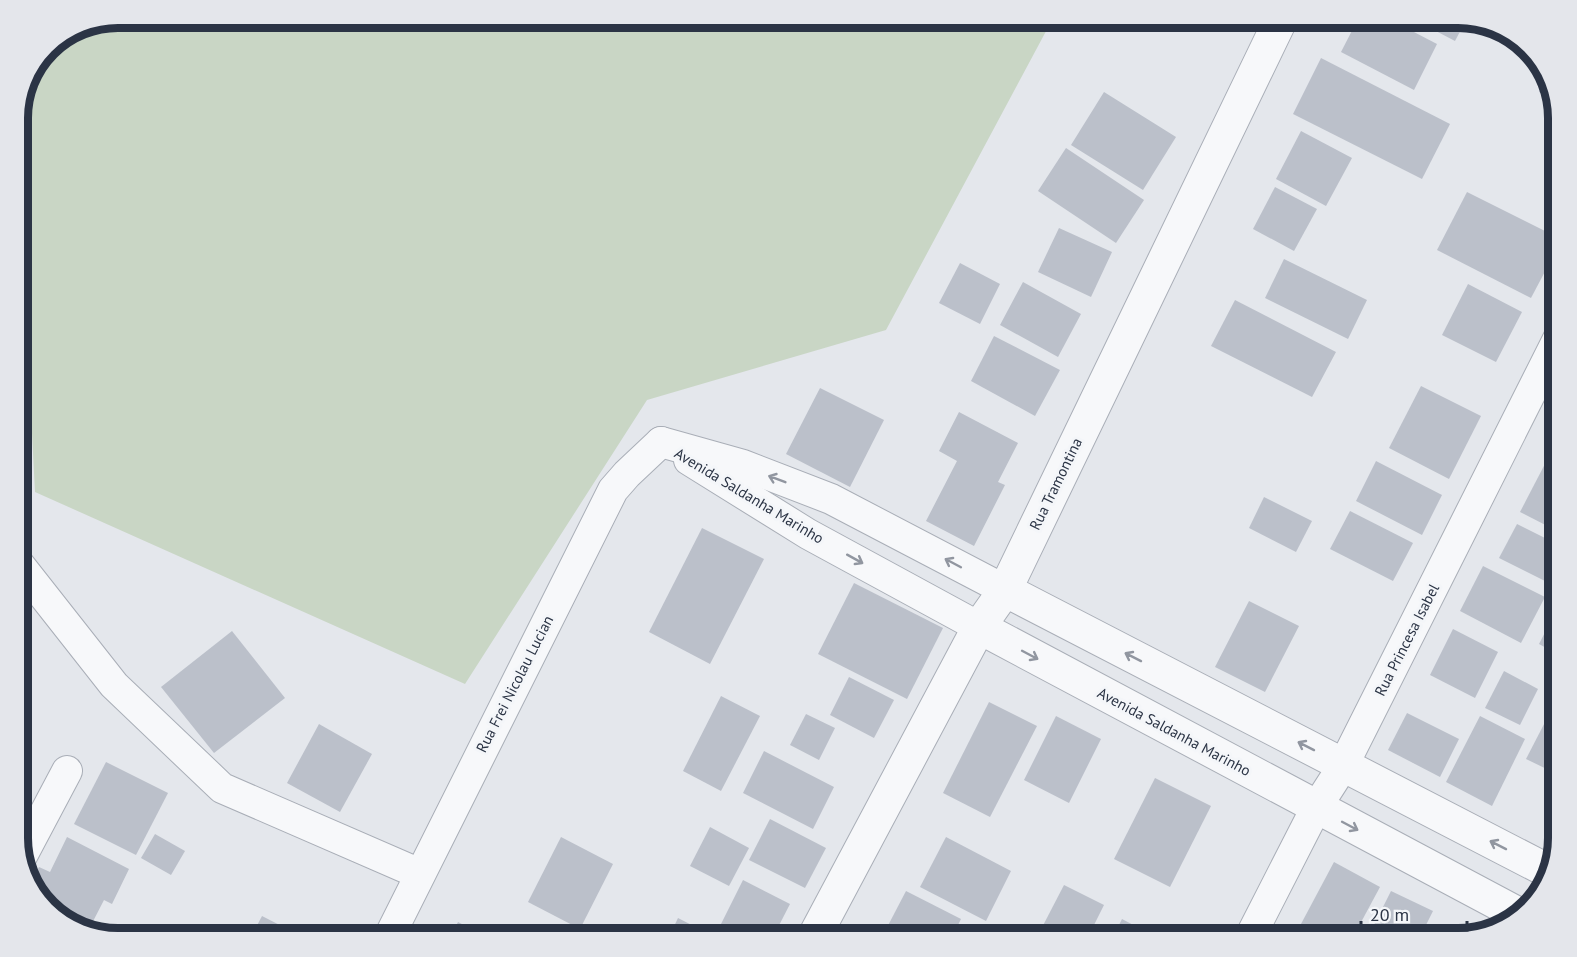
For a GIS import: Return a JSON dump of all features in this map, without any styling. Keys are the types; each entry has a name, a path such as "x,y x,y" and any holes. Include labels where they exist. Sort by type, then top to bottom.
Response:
{"street":[{"name":"Rua Tramontina","path":"819,928 979,627 1005,590 1277,28"},
{"name":"Rua Princesa Isabel","path":"1254,928 1316,808 1343,766 1548,359"},
{"name":"Avenida Saldanha Marinho","path":"661,442 743,465 831,500 1543,869"},
{"name":"Avenida Saldanha Marinho","path":"661,442 808,534 1316,808 1512,911"},
{"name":"Rua Frei Nicolau Lucian","path":"393,928 613,490 661,442"},
{"path":"29,576 114,685 222,788 420,874"},
{"path":"29,843 67,771"}],"green space":[{"path":"118,28 1048,28 886,330 647,400 465,684 35,492 29,374 29,113 32,95 47,64 59,51 84,35"}],"building":[{"path":"1353,28 1406,28 1437,44 1414,90 1341,52"},
{"path":"1430,28 1462,28 1455,41"},
{"path":"1321,58 1450,124 1422,179 1293,114"},
{"path":"1542,86 1545,95 1539,92"},
{"path":"1104,92 1176,137 1143,190 1071,145"},
{"path":"1301,131 1352,158 1326,206 1276,179"},
{"path":"1066,148 1144,200 1116,243 1038,191"},
{"path":"1275,187 1317,209 1294,251 1253,229"},
{"path":"1467,192 1548,232 1548,266 1531,298 1437,250"},
{"path":"1059,228 1112,252 1091,297 1038,272"},
{"path":"1284,259 1367,300 1348,339 1265,298"},
{"path":"960,263 1000,284 980,324 939,303"},
{"path":"1023,282 1081,314 1058,357 1000,325"},
{"path":"1468,284 1522,312 1496,362 1442,335"},
{"path":"1235,300 1336,352 1312,397 1211,346"},
{"path":"994,336 1060,370 1035,416 971,381"},
{"path":"1421,386 1481,416 1449,479 1389,448"},
{"path":"820,388 884,420 850,487 786,454"},
{"path":"959,412 1018,443 998,482 1005,485 974,546 926,521 957,461 939,451"},
{"path":"1547,460 1548,460 1548,526 1520,512"},
{"path":"1376,461 1442,495 1422,535 1356,501"},
{"path":"1264,497 1312,521 1296,552 1249,528"},
{"path":"1350,511 1413,543 1393,581 1330,549"},
{"path":"1517,524 1548,540 1548,582 1499,558"},
{"path":"702,528 764,559 710,664 649,632"},
{"path":"1483,566 1545,597 1521,643 1460,611"},
{"path":"854,583 943,628 907,699 818,654"},
{"path":"1249,601 1299,626 1265,692 1215,667"},
{"path":"1548,626 1548,649 1539,644"},
{"path":"1453,629 1498,652 1475,698 1430,675"},
{"path":"232,631 285,698 214,753 161,687"},
{"path":"1504,671 1538,689 1520,725 1485,708"},
{"path":"849,677 894,700 874,738 830,715"},
{"path":"721,696 760,716 721,791 683,771"},
{"path":"989,702 1037,726 990,817 943,793"},
{"path":"1407,713 1459,739 1440,777 1388,750"},
{"path":"806,714 835,728 819,760 790,745"},
{"path":"1056,716 1101,739 1069,803 1024,780"},
{"path":"1480,716 1525,739 1492,806 1446,782"},
{"path":"1548,716 1548,770 1526,759"},
{"path":"319,724 372,754 340,812 287,783"},
{"path":"764,751 834,787 813,829 743,793"},
{"path":"106,762 168,793 136,855 74,824"},
{"path":"1155,778 1211,806 1170,887 1114,859"},
{"path":"770,819 826,848 805,888 749,860"},
{"path":"710,827 749,848 729,886 690,866"},
{"path":"155,834 185,851 171,875 141,858"},
{"path":"67,837 129,869 112,904 104,900 92,924 64,910 44,889 36,873 39,867 50,872"},
{"path":"561,837 613,864 581,928 528,902"},
{"path":"946,837 1011,871 986,921 920,887"},
{"path":"1334,862 1380,887 1358,928 1299,928"},
{"path":"743,880 790,904 778,928 719,928"},
{"path":"1064,885 1104,905 1092,928 1042,928"},
{"path":"906,891 961,919 956,928 887,928"},
{"path":"1391,891 1433,911 1424,928 1372,928"},
{"path":"262,916 285,928 256,928"},
{"path":"678,918 698,928 673,928"},
{"path":"1122,919 1139,928 1118,928"},
{"path":"458,922 470,928 455,928"}]}
